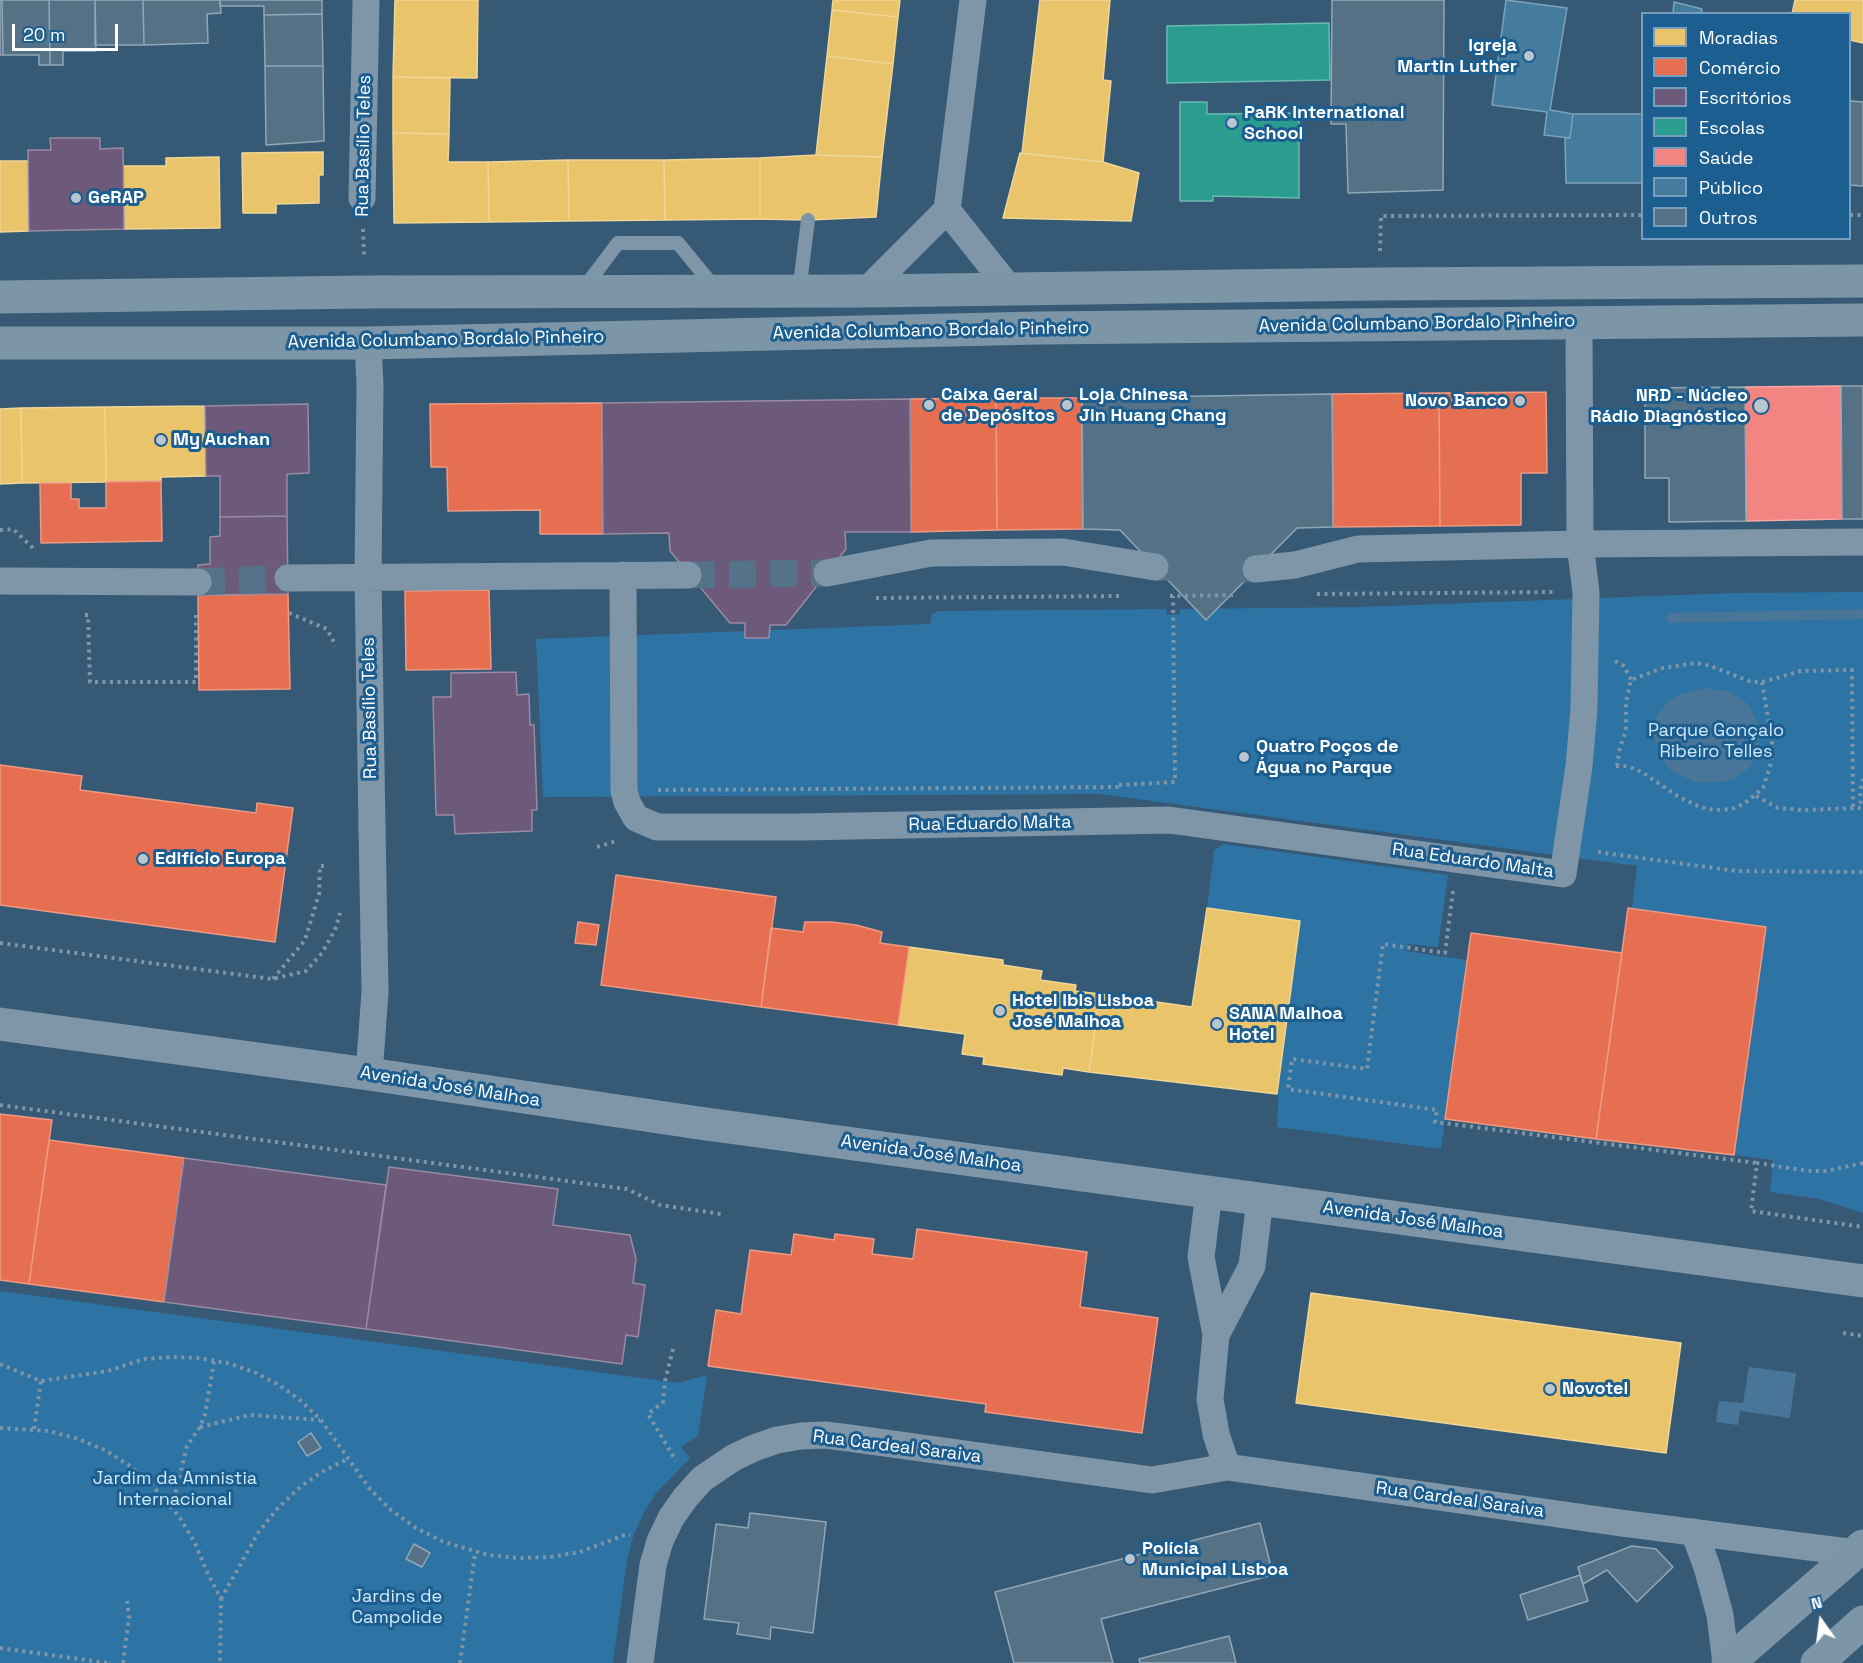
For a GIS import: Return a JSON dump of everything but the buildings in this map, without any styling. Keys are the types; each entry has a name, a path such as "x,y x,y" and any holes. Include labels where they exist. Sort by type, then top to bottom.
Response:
{"main road":[{"path":"0,297 366,292 799,292 1378,284 1863,281"},
{"path":"1009,288 1039,328"},
{"path":"366,292 368,343"},
{"name":"Avenida Columbano Bordalo Pinheiro","path":"0,343 368,343 1039,328 1863,320"},
{"path":"1727,1663 1859,1550"},
{"path":"1816,1663 1863,1622"}],"street":[{"name":"Rua Basílio Teles","path":"362,198 366,0"},
{"path":"866,291 947,210 973,0"},
{"path":"947,210 1009,288"},
{"path":"1579,323 1580,544"},
{"name":"Rua Basílio Teles","path":"368,343 370,385 368,577 375,992 369,1074"},
{"path":"1256,570 1295,565 1358,549 1580,544 1863,542"},
{"name":"Rua Eduardo Malta","path":"623,587 624,791 636,818 657,827 958,825 1169,820 1563,874 1579,766 1584,709 1586,592 1580,544"},
{"path":"826,573 931,553 1063,552 1155,567"},
{"path":"288,578 368,577 623,587 688,575"},
{"path":"0,582 198,582"},
{"name":"Avenida José Malhoa","path":"0,1024 369,1074 699,1124 1863,1281"},
{"path":"1209,1192 1201,1257 1216,1335 1210,1399 1216,1434 1227,1467"},
{"path":"1216,1335 1252,1266 1260,1199"},
{"name":"Rua Cardeal Saraiva","path":"640,1663 653,1566 660,1541 671,1518 702,1479 733,1458 777,1440 801,1436 825,1435 849,1438 1152,1480 1227,1467 1694,1532 1859,1550"},
{"path":"1694,1532 1707,1567 1717,1605 1727,1663"}],"lane":[{"path":"799,292 808,220"},
{"path":"581,292 618,243 678,243 717,291"}],"path":[{"name":"Rua Basílio Teles","path":"362,198 366,292"},
{"path":"1378,284 1381,216 1641,215"},
{"path":"1113,785 1175,782 1173,596"},
{"path":"77,615 88,615 90,682 196,682 196,613"},
{"path":"289,613 327,629 339,651"},
{"path":"1617,766 1620,747 1626,731 1626,702 1631,680 1663,668 1696,663 1711,666 1740,679 1762,682 1801,671 1852,670 1853,808"},
{"path":"1608,768 1627,766 1641,772 1679,797 1700,807 1715,810 1732,809 1756,796 1763,788 1771,763 1772,742 1762,682"},
{"path":"1756,796 1778,808 1802,810 1861,808 1860,791 1863,779"},
{"path":"1634,858 1745,872 1863,872"},
{"path":"272,979 304,940 319,894 320,866 328,866"},
{"path":"1454,885 1445,953 1383,944 1367,1068 1292,1059 1288,1089 1437,1110 1435,1122 1808,1171 1826,1171 1863,1163"},
{"path":"0,943 272,979 306,971 322,953 335,930 341,911"},
{"path":"0,1105 627,1189 660,1205 721,1214"},
{"path":"1757,1163 1750,1211 1863,1227"},
{"path":"1843,1333 1863,1336"},
{"path":"672,1456 648,1414 663,1402 665,1381 674,1349"},
{"path":"0,1364 41,1381 108,1371 144,1359 172,1357 227,1363 254,1372 279,1385 301,1401 321,1420 369,1488 391,1510 416,1528 444,1542 475,1553 519,1558 550,1557 580,1552 627,1534 660,1541"},
{"path":"172,1507 186,1446 200,1427 205,1415 214,1361"},
{"path":"34,1429 41,1381"},
{"path":"200,1427 250,1415 321,1420"},
{"path":"0,1428 49,1431 78,1439 105,1450 130,1466 152,1485 172,1507 195,1543 221,1599 220,1663"},
{"path":"221,1599 258,1533 276,1510 298,1489 320,1473 347,1459"},
{"path":"460,1663 475,1553"},
{"path":"123,1663 129,1617 127,1601"},
{"path":"0,1648 108,1663"}],"green space":[{"name":"Parque Gonçalo Ribeiro Telles","path":"1863,592 1863,1213 1819,1199 1770,1192 1773,1160 1734,1155 1766,927 1632,908 1637,866 1100,794 543,797 536,639 930,624 932,614 938,611 1166,609 1167,615 1180,614 1180,609 1363,607 1732,593"},
{"path":"1223,844 1448,875 1438,947 1408,944 1406,951 1467,960 1441,1149 1277,1127 1279,1081 1300,921 1207,908 1214,851"},
{"name":"Jardim da Amnistia Internacional","path":"0,1291 678,1383 707,1375 698,1436 681,1447 690,1458 656,1493 633,1537 627,1560 613,1663 0,1663"}],"shaded area":[{"path":"1706,688 1730,692 1747,703 1757,721 1760,736 1758,753 1750,767 1733,779 1716,783 1695,782 1671,771 1660,756 1654,737 1656,717 1667,702 1681,694"},
{"path":"1749,1367 1796,1373 1790,1418 1740,1411 1738,1425 1716,1422 1719,1401 1743,1403"}],"waterway":[{"path":"1671,618 1863,614"}],"tunnel":[{"path":"1155,567 1256,569"},
{"path":"688,575 827,573"},
{"path":"198,582 288,578"}],"place":[{"name":"Igreja Martin Luther","path":"1529,56"},
{"name":"PaRK International School","path":"1232,123"},
{"name":"GeRAP","path":"76,198"},
{"name":"Novo Banco","path":"1520,401"},
{"name":"Caixa Geral de Depósitos","path":"929,405"},
{"name":"Loja Chinesa Jin Huang Chang","path":"1067,405"},
{"name":"NRD - Núcleo Rádio Diagnóstico","path":"1761,406"},
{"name":"My Auchan","path":"161,440"},
{"name":"Quatro Poços de Água no Parque","path":"1244,757"},
{"name":"Edifício Europa","path":"143,859"},
{"name":"Hotel Ibis Lisboa José Malhoa","path":"1000,1011"},
{"name":"SANA Malhoa Hotel","path":"1217,1024"},
{"name":"Novotel","path":"1550,1389"},
{"name":"Polícia Municipal Lisboa","path":"1130,1559"}],"park label":[{"name":"Jardins de Campolide","path":"397,1607"}]}
